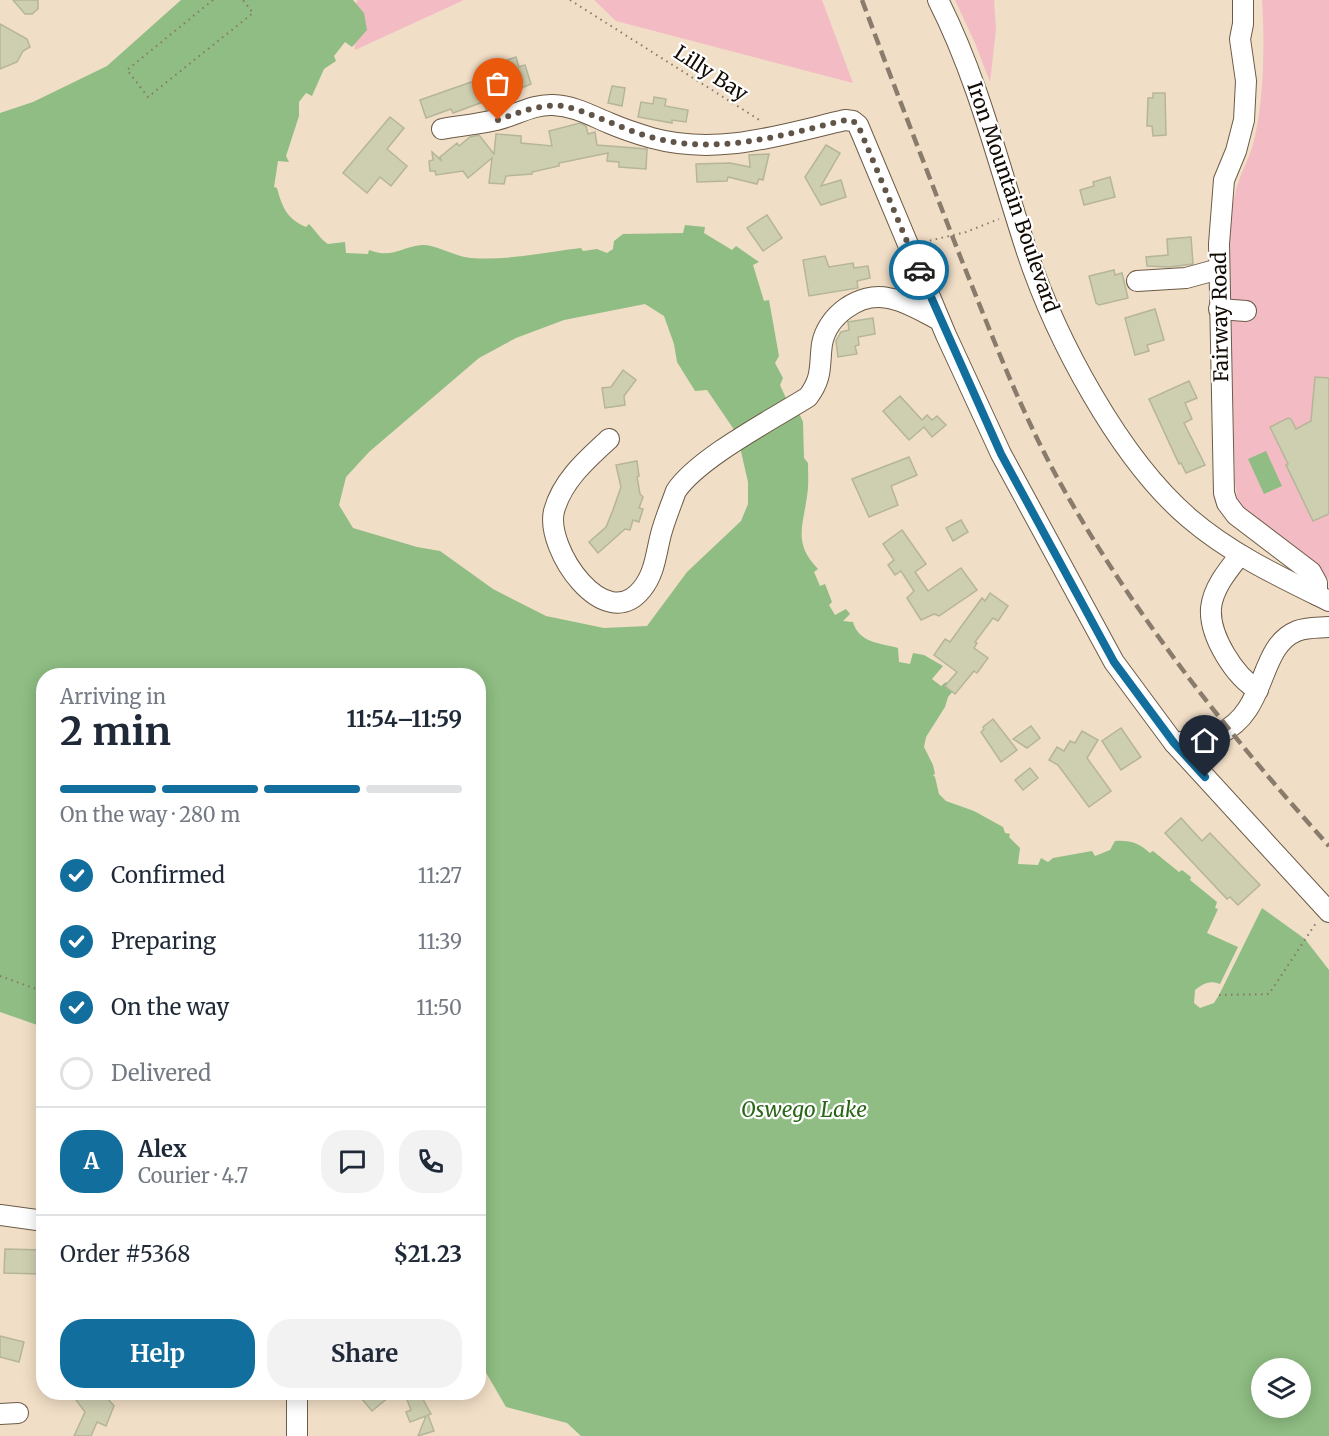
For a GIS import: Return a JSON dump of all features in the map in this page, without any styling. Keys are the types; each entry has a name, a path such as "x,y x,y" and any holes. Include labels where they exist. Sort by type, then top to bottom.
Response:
{"street":[{"name":"Iron Mountain Boulevard","path":"938,0 977,88 1037,280 1056,324 1104,412 1130,454 1167,497 1188,517 1240,555 1323,598"},
{"name":"Fairway Road","path":"1243,0 1240,39 1246,81 1244,120 1236,151 1224,180 1219,269 1224,493 1227,503 1236,515 1311,572 1323,598"},
{"path":"442,129 498,120 531,108 549,105 580,110 627,130 684,145 742,144 846,120 858,125 939,320 1001,454 1114,662 1174,743 1329,912"},
{"path":"1137,281 1186,278 1219,269"},
{"path":"609,439 581,465 561,492 554,512 553,533 560,551 583,585 604,601 614,602 626,601 635,596 649,579 676,490 684,479 808,397 815,388 821,370 822,344 829,325 843,308 863,300 886,297 939,320"},
{"path":"1219,309 1246,311"},
{"path":"1240,555 1222,578 1211,608 1215,630 1231,663 1243,680 1258,690"},
{"path":"1174,743 1217,736 1227,730 1247,713 1274,653 1284,639 1304,629 1329,627"},
{"path":"0,1215 36,1220"},
{"path":"297,1400 297,1436"}],"path":[{"path":"213,0 127,70 148,97 253,13 243,0"},
{"name":"Lilly Bay","path":"570,0 768,126"},
{"path":"908,245 966,232 1015,213"},
{"path":"1219,995 1269,994 1305,939"},
{"path":"0,976 36,989"}],"shaded area":[{"path":"358,0 464,0 355,50 352,10"},
{"path":"594,0 822,0 853,83 616,21"},
{"path":"955,0 994,0 996,30 990,82 975,43"},
{"path":"1262,0 1329,0 1329,580 1310,559 1241,508 1235,482 1229,233 1236,189 1252,148 1259,114 1263,55"}],"water":[{"name":"Oswego Lake","path":"181,0 353,0 364,13 367,30 352,47 345,42 334,56 336,61 324,69 312,96 306,93 299,102 299,116 286,156 289,162 278,161 274,187 277,188 283,207 290,216 306,227 309,224 328,244 345,242 346,253 368,254 369,250 391,253 414,246 427,245 465,257 485,259 581,248 583,251 597,249 607,253 613,249 614,241 623,234 683,233 685,225 705,227 704,233 732,250 736,246 759,262 753,265 764,301 769,300 779,356 775,363 783,378 780,385 790,407 798,411 803,422 804,458 808,463 808,492 802,526 802,543 810,560 818,569 814,572 820,586 825,584 832,602 829,605 835,615 846,609 850,614 843,621 853,622 860,634 871,641 898,648 899,662 910,664 913,653 924,655 943,666 932,679 941,686 946,682 954,690 926,737 924,747 933,765 935,774 933,775 939,794 946,801 974,811 1003,827 1005,833 1010,834 1009,837 1020,848 1018,864 1038,865 1041,858 1048,862 1053,858 1092,851 1095,856 1110,850 1115,841 1125,841 1134,843 1150,853 1153,851 1179,872 1182,870 1191,877 1190,880 1217,902 1215,908 1218,909 1207,933 1238,947 1220,984 1207,983 1195,990 1194,1003 1200,1008 1214,1003 1219,995 1262,908 1305,939 1329,970 1329,1436 581,1436 567,1423 506,1407 486,1373 486,668 36,668 36,1025 0,1012 0,113 33,102 107,66","holes":["645,304 664,316 674,344 677,362 695,391 707,390 737,434 748,482 748,504 741,521 687,572 647,626 604,628 546,616 493,589 440,551 417,547 353,528 339,505 346,477 369,452 479,358 516,338 564,320"]},
{"path":"1266,451 1282,486 1264,494 1248,459"}],"building":[{"path":"13,0 38,0 38,9 32,14 25,14"},
{"path":"0,24 27,39 30,47 23,51 17,62 0,69"},
{"path":"516,57 519,67 525,65 531,84 499,97 502,106 486,110 483,102 453,113 451,109 426,118 420,100 494,74 492,68"},
{"path":"612,86 625,88 622,106 608,103"},
{"path":"1153,93 1165,93 1166,135 1153,136 1152,126 1147,126 1148,98 1153,98"},
{"path":"654,97 666,99 665,106 688,110 686,122 672,120 672,123 638,117 641,102 653,104"},
{"path":"390,117 404,128 387,149 407,166 391,186 380,177 367,193 343,173"},
{"path":"580,123 586,126 588,134 595,132 597,145 647,149 646,169 619,167 619,162 607,161 608,153 559,163 559,166 532,172 532,174 506,176 504,184 489,183 492,158 468,178 463,171 436,175 435,171 430,171 429,161 433,160 432,152 441,160 440,157 457,143 459,146 470,137 479,135 494,154 496,134 521,136 521,143 552,146 549,131"},
{"path":"826,145 840,153 821,186 841,180 846,197 821,205 805,177"},
{"path":"769,154 763,180 759,179 757,184 728,177 727,181 697,182 696,164 730,163 750,167 749,155"},
{"path":"1110,177 1115,197 1084,205 1080,190 1094,186 1093,182"},
{"path":"767,215 782,238 763,251 747,228"},
{"path":"1191,237 1193,264 1169,267 1147,266 1146,257 1168,255 1167,239"},
{"path":"825,256 829,267 853,263 854,268 868,266 870,278 857,281 858,288 809,296 803,260"},
{"path":"1114,270 1115,275 1122,273 1128,298 1099,305 1096,303 1089,276"},
{"path":"1155,309 1164,340 1147,345 1149,351 1135,355 1125,318"},
{"path":"873,318 875,334 858,337 859,345 855,346 857,354 838,357 836,341 841,332 849,330 848,322"},
{"path":"623,370 636,380 624,396 625,405 605,408 602,388 611,387"},
{"path":"1315,377 1329,378 1329,514 1313,521 1270,427 1288,418 1291,419 1296,429 1311,421"},
{"path":"1189,381 1197,398 1185,403 1192,419 1184,423 1205,465 1186,473 1181,463 1179,464 1149,399"},
{"path":"900,396 922,420 927,415 932,420 937,416 946,425 932,437 924,427 909,440 883,411"},
{"path":"909,457 917,475 891,486 898,505 869,517 852,479"},
{"path":"637,461 639,476 637,477 640,494 643,497 639,508 643,509 639,522 633,520 630,530 625,529 598,553 589,542 606,527 613,510 621,487 616,465"},
{"path":"961,520 968,532 953,541 946,528"},
{"path":"902,530 926,564 915,572 928,591 961,568 977,590 939,616 934,614 921,620 907,598 914,591 901,571 895,575 888,565 894,560 883,544"},
{"path":"990,593 1008,606 998,621 993,618 975,642 977,643 974,648 988,658 977,673 974,671 955,694 945,686 957,672 934,655 945,639 950,642 982,598 985,601"},
{"path":"993,719 1017,750 1001,762 981,732 983,727"},
{"path":"1031,726 1040,738 1027,748 1013,739"},
{"path":"1121,728 1141,757 1121,770 1102,741"},
{"path":"1082,731 1098,740 1087,758 1111,791 1089,807 1058,765 1049,760 1057,747 1064,751 1070,741 1075,743"},
{"path":"1030,768 1038,778 1023,790 1015,780"},
{"path":"1181,818 1202,841 1210,833 1260,885 1238,905 1230,897 1227,899 1165,833"},
{"path":"5,1249 36,1250 36,1274 4,1273"},
{"path":"0,1336 24,1342 19,1362 0,1357"},
{"path":"76,1400 109,1400 114,1406 106,1426 97,1422 91,1436 74,1436 85,1412"},
{"path":"363,1400 385,1400 372,1411"},
{"path":"407,1400 423,1400 431,1414 428,1415 434,1431 418,1436 426,1416 410,1422 406,1412 411,1410"}],"railway":[{"path":"862,0 998,350 1039,443 1071,502 1128,594 1191,681 1258,764 1329,846"}],"way so far":[{"path":"498,120 531,108 549,105 563,106 580,110 610,124 654,138 684,145 709,146 742,144 846,120 853,121 858,125 919,270"}],"route":[{"path":"919,270 946,336 1001,454 1114,662 1174,743 1205,777"}]}
